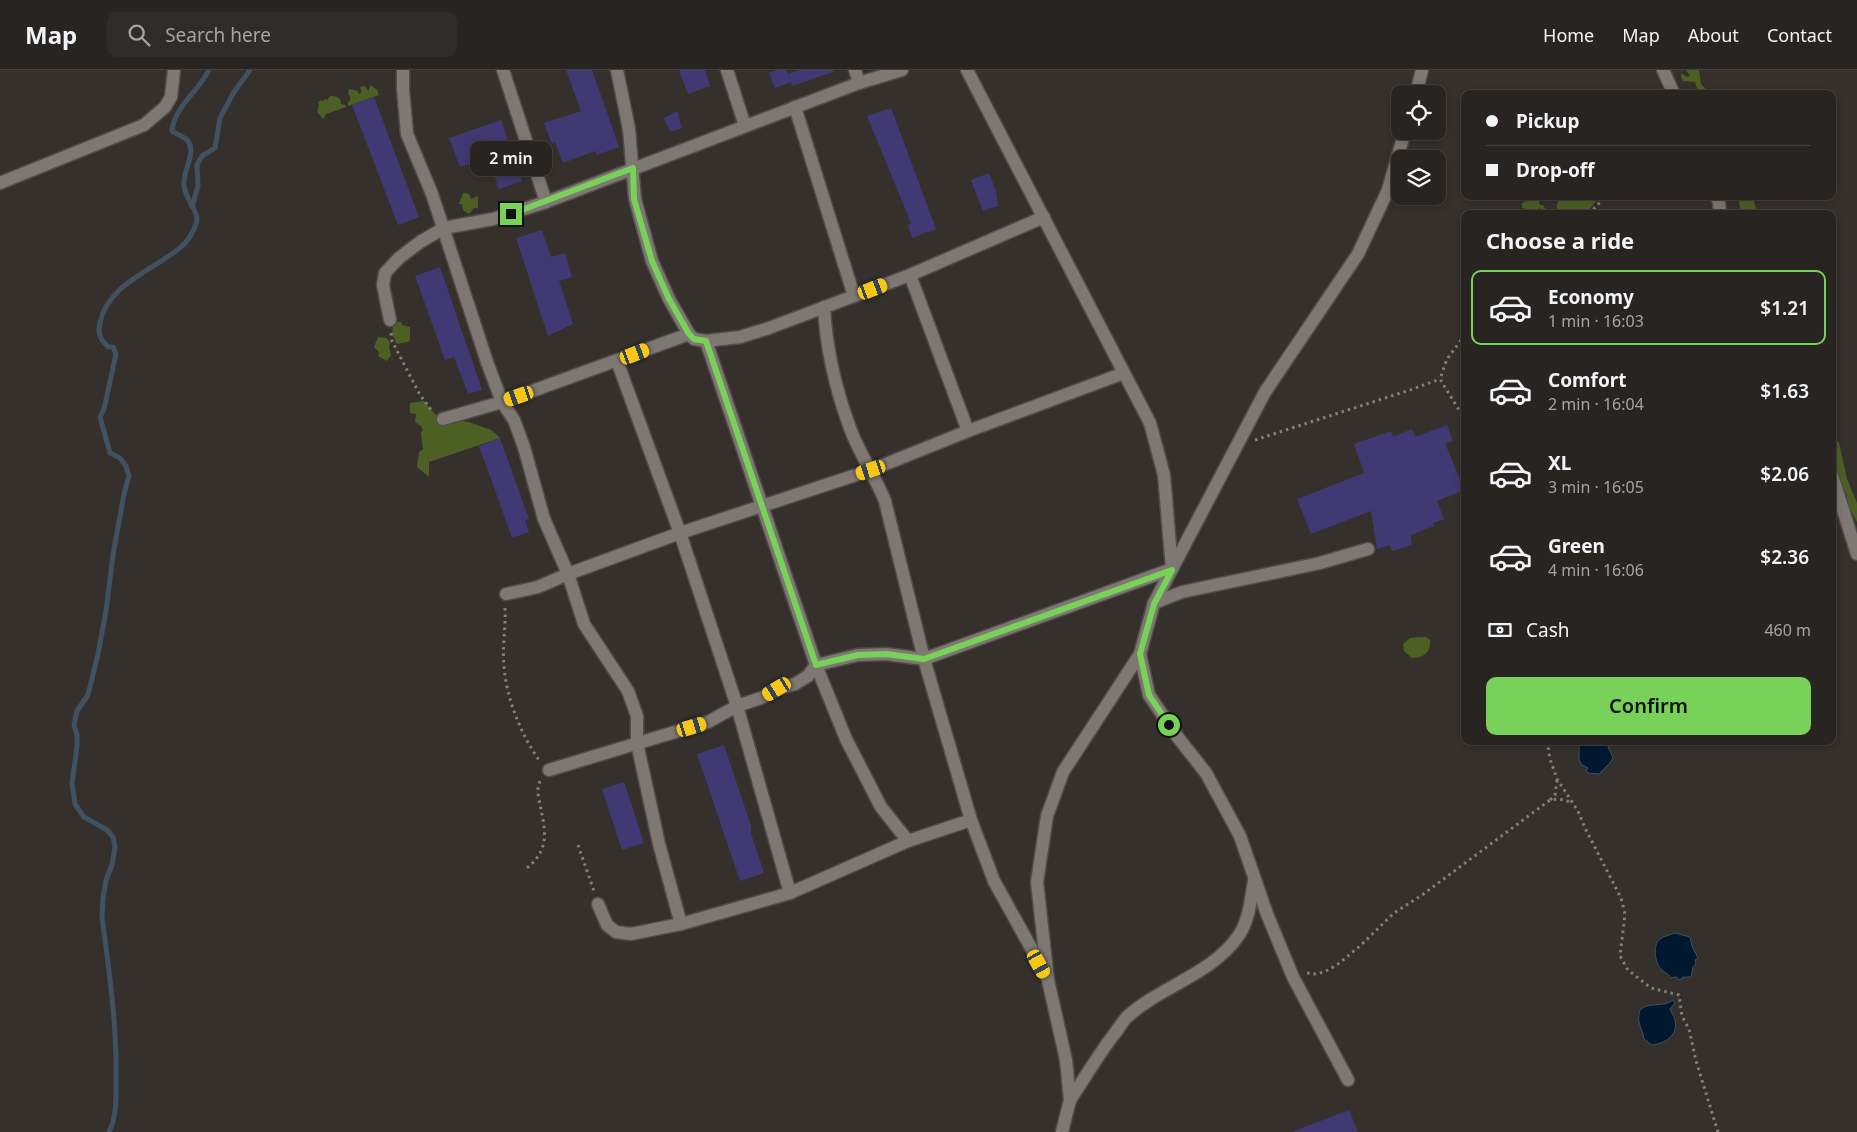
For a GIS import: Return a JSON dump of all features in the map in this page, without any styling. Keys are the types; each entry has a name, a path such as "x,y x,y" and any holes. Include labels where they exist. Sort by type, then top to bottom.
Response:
{"street":[{"path":"0,183 144,124 165,107 171,97 174,70"},
{"path":"403,70 402,89 407,134 444,228 487,362 502,402 514,420 524,447 544,519 568,574 584,624 628,692 637,716 637,743 659,844 681,924"},
{"path":"504,70 546,202"},
{"path":"617,70 630,129 634,199 652,261 669,299 689,334 694,339 706,341 740,337 769,328 910,275 1044,217"},
{"path":"727,70 745,126"},
{"path":"855,70 859,83"},
{"path":"390,320 383,285 385,273 399,258 420,242 444,228 493,219 546,202 859,83 902,70"},
{"path":"967,70 1150,423 1164,475 1172,570"},
{"path":"1418,85 1422,70"},
{"path":"1663,70 1672,90"},
{"path":"795,107 854,296"},
{"path":"1070,1100 1066,1060 1048,980 1037,882 1047,816 1063,772 1140,654 1154,604 1265,392 1358,254 1388,190 1402,140"},
{"path":"910,275 968,431"},
{"path":"824,307 825,327 836,380 850,428 885,501 924,659 971,820 994,881 1048,980"},
{"path":"443,419 502,402 689,334"},
{"path":"706,341 816,665 846,739 876,798 908,841"},
{"path":"617,361 680,533 737,706 790,893"},
{"path":"506,594 538,587 680,533 871,470 968,431 1124,373"},
{"path":"1836,488 1857,554"},
{"path":"1154,604 1182,592 1320,563 1368,549"},
{"path":"549,770 708,722 737,706 761,698 777,689 795,684 808,676 816,665 858,655 886,654 924,659 1172,570"},
{"path":"1140,654 1149,695 1176,735 1206,773 1240,836 1267,914 1288,964 1348,1080"},
{"path":"598,904 607,925 616,932 631,934 681,924 790,893 908,841 971,820"},
{"path":"1062,1132 1070,1100 1093,1063 1125,1019 1150,999 1202,969 1225,952 1240,934 1250,910 1255,878"}],"path":[{"path":"1593,210 1602,200"},
{"path":"390,320 392,341 420,395 435,414 443,419"},
{"path":"1440,379 1447,359 1461,340"},
{"path":"1237,446 1440,379"},
{"path":"1440,379 1461,413"},
{"path":"506,594 504,666 507,688 524,735 538,759 549,770 541,778 538,787 546,838 544,848 536,861 527,868"},
{"path":"1548,745 1557,779 1573,804 1622,898 1624,914 1620,956 1628,970 1651,988 1678,994 1682,1016 1689,1029 1696,1060 1718,1132"},
{"path":"1288,964 1303,972 1315,974 1324,972 1337,965 1394,913 1422,895 1550,800 1555,795 1557,779"},
{"path":"1550,800 1567,800 1573,804"},
{"path":"578,845 598,904"}],"green space":[{"path":"1686,70 1699,70 1701,84 1707,90 1698,90 1695,82 1683,81 1681,73 1687,77 1690,76"},
{"path":"371,85 377,90 379,95 348,106 350,101 349,89 357,91 359,94 362,92 360,87 365,86 368,91"},
{"path":"330,96 338,97 341,104 346,107 326,114 323,119 317,112 318,102 321,100 323,102 324,99 327,100"},
{"path":"463,193 469,194 471,199 478,196 478,208 474,208 469,214 463,210 462,204 459,204"},
{"path":"1525,200 1539,200 1540,205 1543,205 1546,210 1538,208 1538,210 1527,210 1522,208 1522,203 1525,202"},
{"path":"1559,200 1597,200 1589,210 1557,210"},
{"path":"1739,200 1753,200 1757,210 1740,210"},
{"path":"396,322 401,322 402,325 410,327 410,340 408,342 397,344 395,341 392,335 393,325"},
{"path":"378,337 387,338 390,343 391,355 387,361 378,356 379,352 374,347"},
{"path":"424,401 435,414 443,419 469,422 491,430 500,438 429,462 429,477 417,467 419,452 423,449 421,433 423,430 415,422 416,414 410,413 410,403"},
{"path":"1836,440 1839,443 1847,479 1857,503 1857,522 1847,503 1847,496 1836,468"},
{"path":"1426,637 1430,640 1428,651 1420,657 1412,658 1404,651 1403,644 1410,638"}],"water":[{"path":"1581,745 1608,745 1613,758 1599,774 1588,773 1586,771 1588,768 1582,765 1579,760 1579,747"},
{"path":"1675,933 1690,937 1698,958 1695,960 1696,964 1693,967 1691,977 1683,977 1680,980 1676,977 1671,978 1662,970 1655,954 1656,946 1660,939"},
{"path":"1673,1000 1675,1003 1670,1009 1675,1023 1674,1033 1667,1040 1652,1045 1644,1039 1639,1022 1640,1010 1644,1007 1665,1004"}],"building":[{"path":"566,70 592,70 619,147 597,155 595,151 563,163 555,142 552,144 544,123 581,111"},
{"path":"679,70 705,70 710,86 688,94"},
{"path":"777,70 786,70 791,82 775,88 769,73"},
{"path":"799,70 833,70 833,72 792,86 788,74"},
{"path":"374,97 419,217 398,225 352,105"},
{"path":"891,108 936,229 912,238 908,226 911,223 867,116"},
{"path":"677,111 682,128 670,132 664,118"},
{"path":"501,120 522,181 499,189 488,158 460,167 449,138"},
{"path":"989,173 996,191 998,206 983,211 971,180"},
{"path":"542,230 551,257 565,253 572,277 559,281 573,324 548,336 516,238"},
{"path":"440,267 482,390 468,394 454,357 445,360 415,276"},
{"path":"1447,425 1453,441 1445,443 1461,483 1461,491 1437,501 1444,519 1433,523 1434,526 1411,535 1412,545 1392,551 1390,545 1377,549 1371,511 1311,534 1297,499 1364,473 1354,444 1391,431 1393,437 1412,429 1415,437"},
{"path":"500,438 529,519 525,520 529,532 512,538 479,446"},
{"path":"724,745 751,826 751,834 764,873 740,881 697,754"},
{"path":"624,782 644,843 622,850 602,789"},
{"path":"1349,1110 1358,1132 1294,1132 1294,1131"}],"waterway":[{"path":"109,1132 112,1126 115,1106 116,1058 112,997 102,917 106,880 112,865 115,847 113,837 107,830 84,817 75,804 72,783 77,747 77,735 74,725 77,711 88,695 98,654 113,555 129,476 126,466 120,458 110,453 100,417 104,409 116,354 113,347 108,347 102,340 99,329 104,309 112,298 134,279 182,246 195,227 196,215 184,188 184,177 191,151 190,146 187,140 172,131 177,114 209,70"},
{"path":"192,207 198,186 197,165 202,156 215,148 220,118 234,92 250,70"}],"route":[{"path":"511,214 633,168 634,199 652,261 669,299 689,334 694,339 706,341 816,665 858,655 886,654 924,659 1172,570 1154,604 1140,654 1149,695 1169,725"}]}
